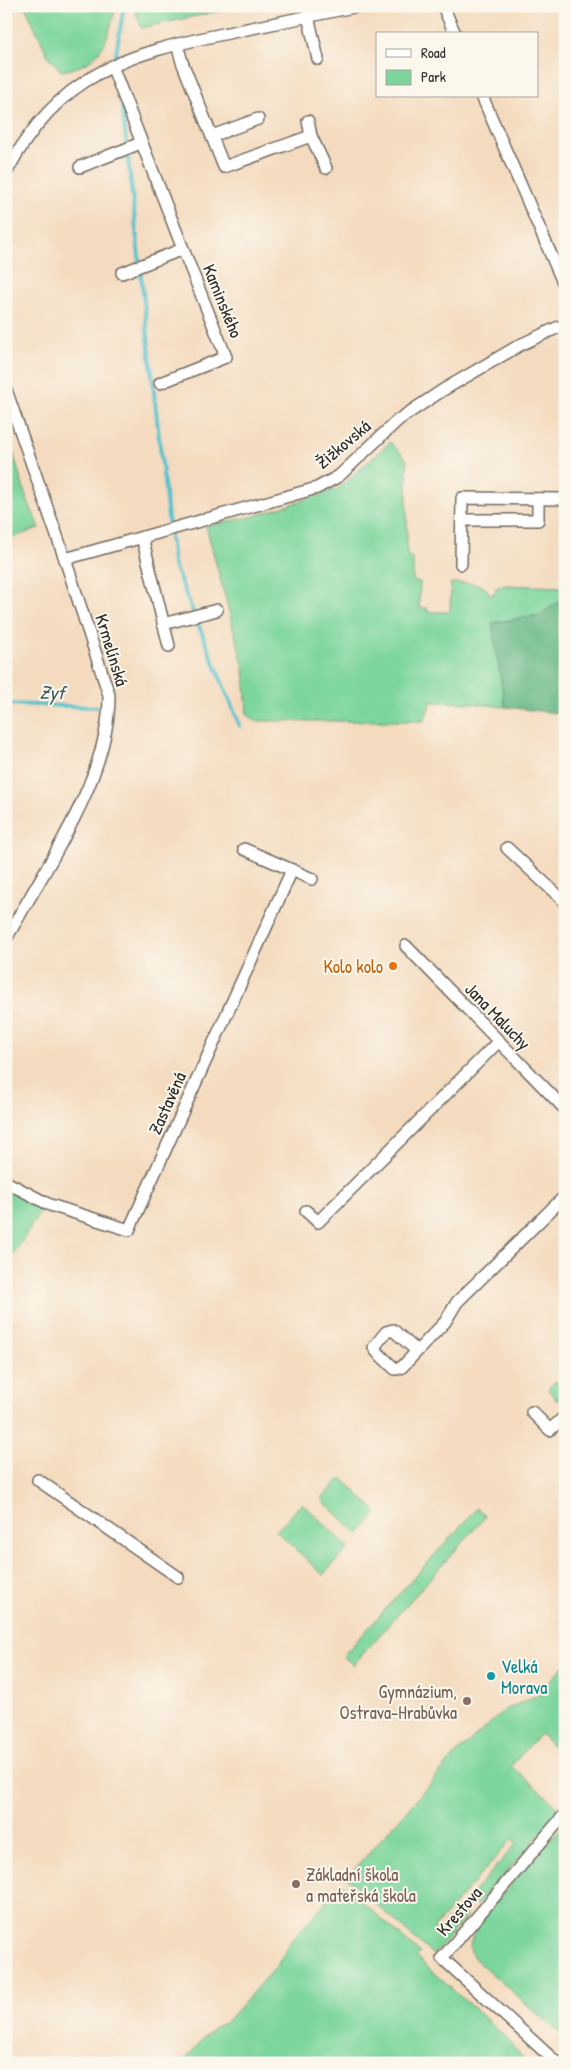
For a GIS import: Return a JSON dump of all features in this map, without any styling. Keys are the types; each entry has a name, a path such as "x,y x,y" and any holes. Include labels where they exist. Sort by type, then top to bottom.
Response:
{"street":[{"path":"6,174 26,140 47,114 74,89 112,66 141,54 177,44 358,6"},
{"path":"443,6 453,32"},
{"path":"308,16 318,59"},
{"path":"177,44 182,62 224,167 311,136"},
{"name":"Kaminského","path":"112,66 226,357 160,383"},
{"path":"483,98 565,288"},
{"path":"212,136 258,119"},
{"path":"308,121 311,136 326,168"},
{"path":"80,167 141,143"},
{"name":"Kaminského","path":"122,273 183,249"},
{"name":"Žižkovská","path":"65,559 317,488 339,476 398,420 520,345 565,324"},
{"name":"Krmelínská","path":"6,390 65,559 108,695 109,717 89,785 61,841 6,939"},
{"path":"461,564 462,498 565,499"},
{"path":"462,520 538,520 538,499"},
{"path":"142,537 169,646"},
{"path":"163,624 217,610"},
{"path":"507,848 565,902"},
{"path":"244,849 312,879"},
{"name":"Zastavěná","path":"6,1182 50,1205 128,1230 292,870"},
{"name":"Jana Maluchy","path":"406,946 565,1109"},
{"path":"306,1210 318,1222 499,1042"},
{"path":"417,1351 446,1322 457,1302 565,1196"},
{"path":"532,1412 550,1430 565,1416"},
{"path":"38,1480 178,1577"},
{"name":"Krestova","path":"557,2063 442,1958 565,1814"}],"green space":[{"path":"25,6 115,6 115,10 109,33 93,58 84,64 61,71 48,56"},
{"path":"134,6 243,6 141,28"},
{"path":"6,429 26,496 39,528 6,540"},
{"path":"390,442 405,457 407,462 407,555 413,559 413,581 420,582 419,608 427,608 428,612 450,612 451,583 479,585 487,590 489,594 494,594 496,588 502,585 565,587 565,597 540,615 492,623 505,707 471,703 431,702 424,721 255,721 247,714 244,668 206,526 255,516 338,489"},
{"path":"565,597 565,714 505,707 492,623 540,615"},
{"path":"6,1189 43,1208 6,1266"},
{"path":"555,1381 565,1387 565,1400 562,1403 558,1399 556,1400 548,1389"},
{"path":"341,1478 378,1513 358,1534 321,1499"},
{"path":"302,1503 349,1548 323,1575 276,1531"},
{"path":"477,1508 486,1516 353,1665 343,1656"},
{"path":"565,1664 565,1756 540,1734 511,1766 555,1804 557,1815 477,1905 473,1905 469,1897 517,1843 512,1839 434,1928 438,1932 457,1910 465,1913 466,1917 433,1955 347,1878 457,1753 505,1710 538,1695"},
{"path":"565,1823 565,2038 475,1959 471,1953 470,1946 475,1933 473,1928"},
{"path":"342,1884 420,1953 416,1957 510,2041 526,2063 182,2063 213,2028 225,2023 278,1964 290,1942"}],"waterway":[{"path":"117,62 116,53 124,6"},
{"path":"122,104 173,563 240,726"},
{"name":"Zyf","path":"6,704 97,707"}],"place":[{"name":"Kolo kolo","path":"393,966"},
{"name":"Velká Morava","path":"491,1676"},
{"name":"Gymnázium, Ostrava-Hrabůvka","path":"467,1701"},
{"name":"Základní škola a mateřská škola","path":"296,1884"}]}
